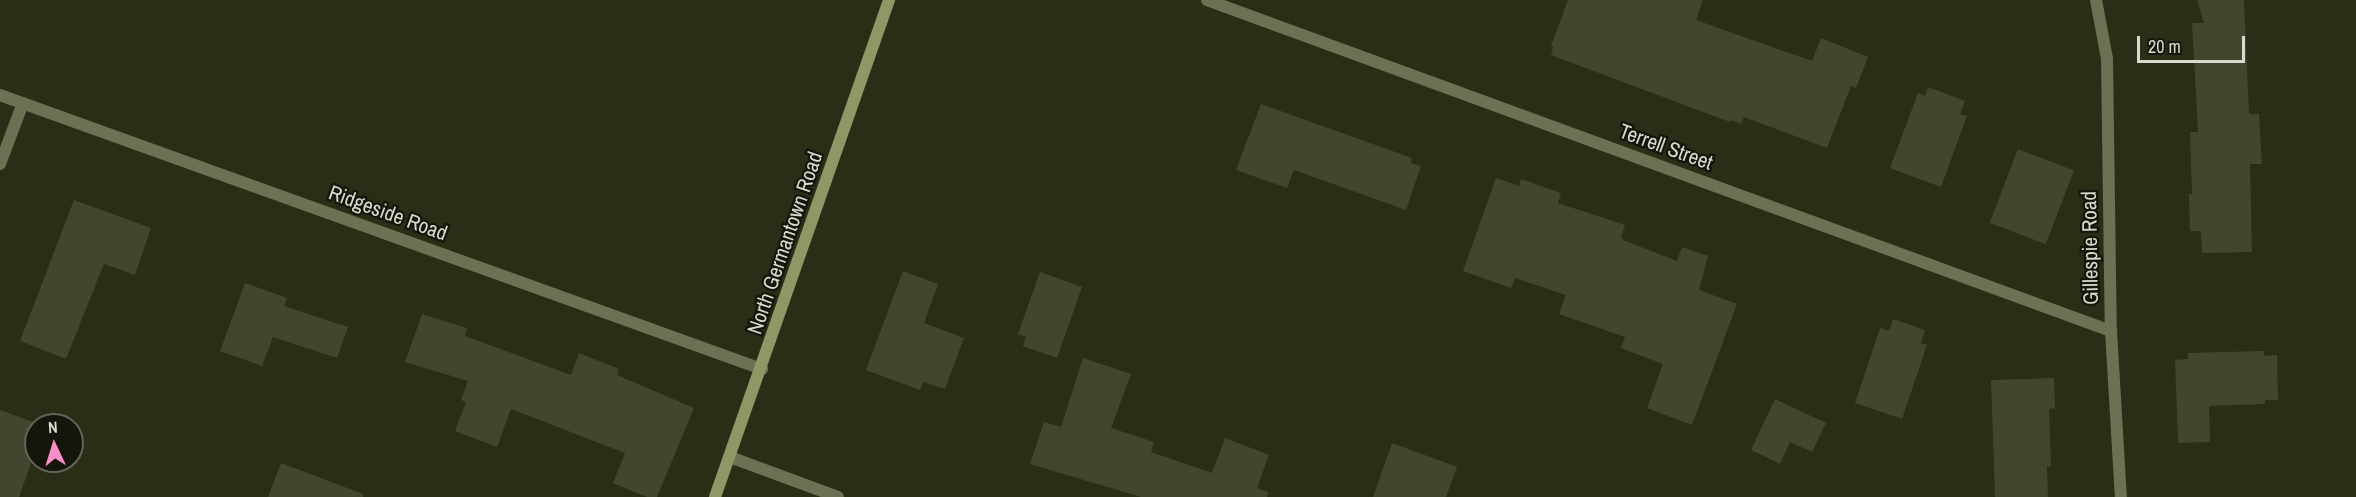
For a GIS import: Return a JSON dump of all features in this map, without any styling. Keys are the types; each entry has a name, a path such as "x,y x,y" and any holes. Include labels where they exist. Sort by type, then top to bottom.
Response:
{"main road":[{"name":"North Germantown Road","path":"715,497 762,369 889,0"}],"street":[{"name":"Terrell Street","path":"1207,0 2111,331"},
{"name":"Gillespie Road","path":"2096,0 2106,59 2111,331 2121,497"},
{"name":"Ridgeside Road","path":"0,95 762,369"},
{"path":"0,164 23,103"},
{"path":"730,457 838,497"}],"building":[{"path":"1568,0 1703,0 1696,20 1812,61 1821,38 1868,57 1856,88 1851,86 1827,148 1744,117 1741,124 1730,120 1730,122 1551,55 1553,47 1551,46"},
{"path":"2197,0 2244,0 2249,114 2259,114 2262,164 2250,164 2252,252 2202,253 2201,231 2190,231 2189,194 2192,194 2190,132 2198,132 2192,23 2204,23"},
{"path":"1928,87 1965,101 1960,114 1967,116 1941,187 1890,168 1918,93 1925,96"},
{"path":"1261,104 1412,158 1411,163 1421,166 1406,210 1294,170 1287,188 1236,170"},
{"path":"2018,149 2074,171 2046,244 1990,223"},
{"path":"1496,178 1519,186 1521,179 1561,193 1558,203 1625,225 1621,237 1623,240 1677,261 1682,247 1708,256 1699,290 1737,304 1692,425 1647,408 1663,364 1621,348 1625,337 1559,314 1566,295 1515,278 1511,288 1463,271"},
{"path":"74,200 151,228 135,275 104,264 66,359 20,341"},
{"path":"903,271 938,284 924,323 964,338 945,389 923,382 920,390 866,370"},
{"path":"1040,272 1082,287 1057,358 1023,346 1026,337 1018,334"},
{"path":"245,283 287,298 284,306 348,327 337,358 273,337 262,366 220,351"},
{"path":"422,314 467,328 465,336 571,375 579,353 619,369 617,375 694,408 657,497 647,497 613,483 625,453 511,409 497,447 455,431 466,402 461,400 468,381 405,362"},
{"path":"1893,319 1925,330 1921,343 1927,345 1902,419 1855,403 1880,328 1889,331"},
{"path":"2264,351 2264,356 2277,355 2278,400 2265,400 2265,404 2209,406 2210,442 2178,443 2175,360 2188,359 2188,353"},
{"path":"1083,358 1131,374 1111,428 1154,442 1151,452 1212,473 1225,438 1269,455 1257,488 1268,492 1267,497 1141,497 1030,464 1044,422 1061,427"},
{"path":"2054,378 2055,408 2049,409 2051,466 2047,466 2048,497 1995,497 1991,380"},
{"path":"1775,399 1826,423 1812,452 1790,442 1780,464 1751,450"},
{"path":"0,410 24,419 24,473 28,473 19,497 0,497"},
{"path":"1392,443 1457,467 1446,497 1373,497"},
{"path":"281,463 363,494 363,497 268,497"}]}
